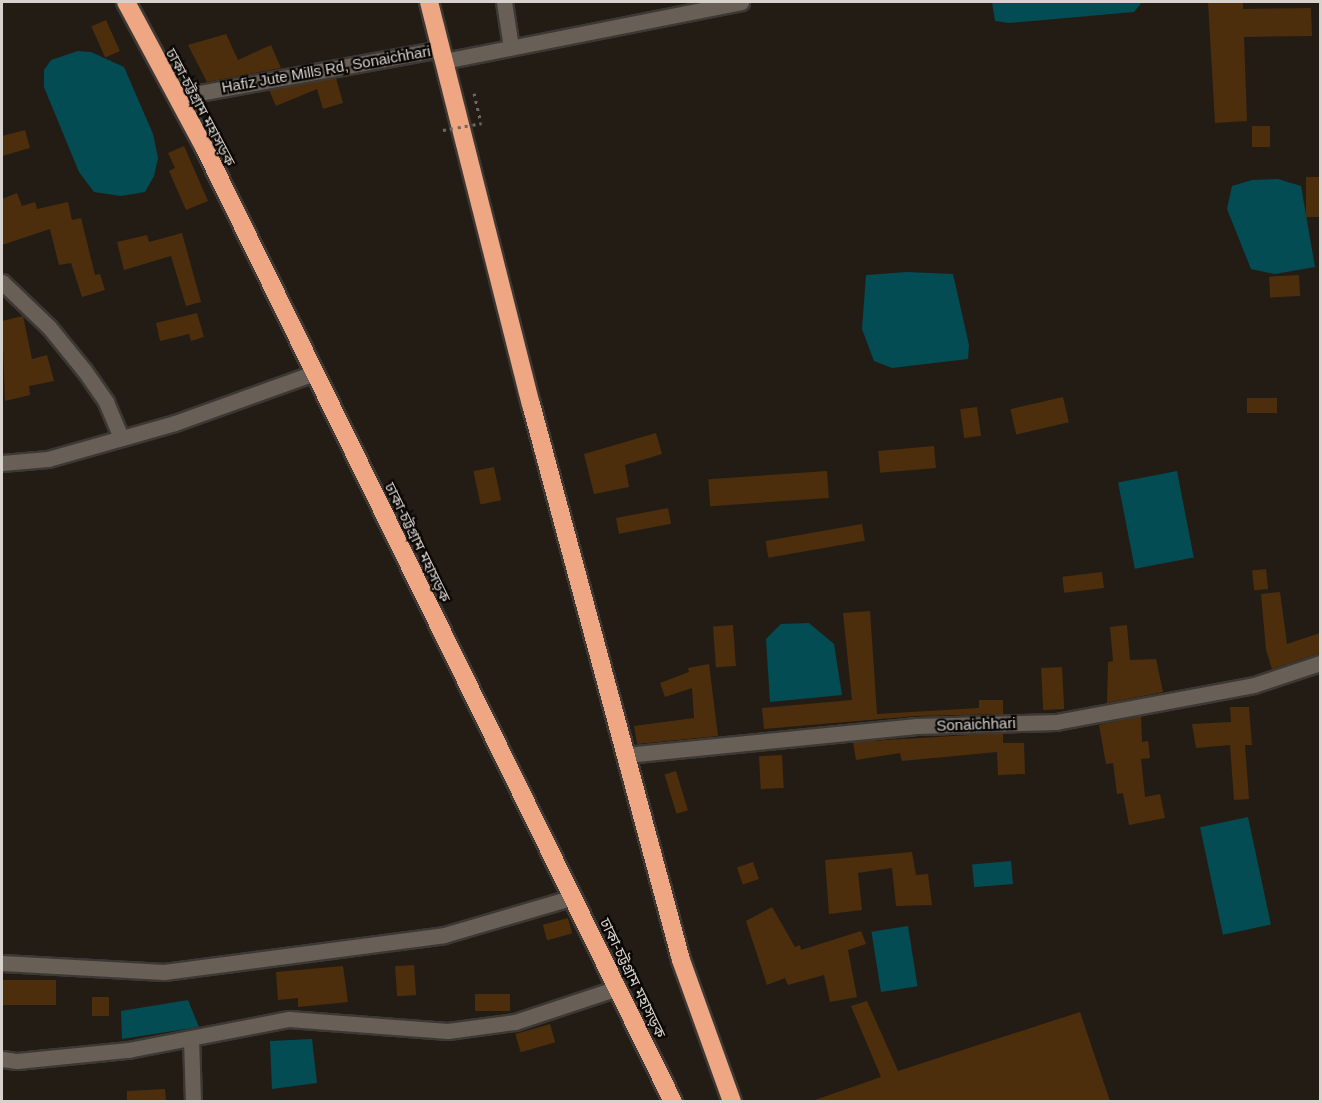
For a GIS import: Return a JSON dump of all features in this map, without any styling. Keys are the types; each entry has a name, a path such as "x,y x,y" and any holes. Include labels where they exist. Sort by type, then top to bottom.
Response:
{"highway":[{"name":"ঢাকা-চট্টগ্রাম মহাসড়ক","path":"126,2 177,97 673,1101"},
{"path":"429,2 681,960 732,1101"}],"street":[{"path":"504,2 511,47"},
{"name":"Hafiz Jute Mills Rd, Sonaichhari","path":"177,97 442,55 511,47 741,2"},
{"path":"2,282 49,327 84,370 106,402 121,438"},
{"path":"2,463 48,459 176,423 314,373"},
{"name":"Sonaichhari","path":"626,756 917,726 1056,722 1254,685 1320,663"},
{"path":"2,963 164,972 444,934 574,897"},
{"path":"2,1059 17,1061 128,1050 289,1019 448,1031 515,1022 618,988"},
{"path":"191,1038 193,1101"}],"path":[{"path":"443,130 481,123 474,93"}],"water":[{"path":"992,2 1142,2 1134,12 1009,23 995,21"},
{"path":"78,51 91,52 124,67 153,134 158,158 154,176 145,192 121,196 94,192 79,172 44,87 44,70 51,60"},
{"path":"1278,179 1301,186 1315,267 1275,274 1251,269 1227,209 1232,186 1252,180"},
{"path":"907,272 953,274 969,345 968,359 892,368 874,361 862,329 866,275"},
{"path":"1177,471 1194,557 1135,569 1118,482"},
{"path":"809,623 834,644 842,695 770,702 766,639 781,624"},
{"path":"1248,817 1271,925 1223,935 1200,827"},
{"path":"1011,861 1013,884 974,887 972,864"},
{"path":"908,926 918,986 881,992 871,932"},
{"path":"188,1000 199,1027 122,1039 121,1011"},
{"path":"312,1039 317,1083 272,1089 270,1041"}],"building":[{"path":"1208,2 1243,2 1243,9 1311,8 1312,36 1244,37 1247,121 1215,123"},
{"path":"106,20 120,51 105,58 91,27"},
{"path":"226,34 238,60 271,45 281,68 207,82 188,45"},
{"path":"336,78 343,103 323,109 317,89 276,106 269,90"},
{"path":"1252,126 1270,126 1270,147 1252,147"},
{"path":"25,130 30,148 2,156 2,136"},
{"path":"184,146 208,201 186,210 169,171 175,168 168,153"},
{"path":"1306,177 1320,177 1320,217 1306,217"},
{"path":"17,193 22,206 35,202 37,209 68,202 72,220 81,218 95,275 100,274 105,290 82,297 71,263 59,265 50,229 2,245 2,199"},
{"path":"182,233 201,302 186,306 171,256 124,270 117,242 147,235 149,242"},
{"path":"1299,275 1300,296 1270,298 1269,277"},
{"path":"197,313 204,337 191,341 189,334 160,341 156,323"},
{"path":"23,316 32,359 47,355 54,381 29,386 30,395 5,401 2,321"},
{"path":"1063,397 1069,422 1016,434 1010,409"},
{"path":"1247,398 1277,398 1277,413 1247,413"},
{"path":"977,407 981,436 964,438 960,409"},
{"path":"656,433 662,454 625,465 629,487 594,494 584,454"},
{"path":"934,446 936,468 880,473 878,451"},
{"path":"494,467 501,500 481,505 473,471"},
{"path":"827,471 829,498 710,506 708,479"},
{"path":"668,508 671,524 619,534 616,518"},
{"path":"862,524 865,541 768,558 765,541"},
{"path":"1266,569 1268,589 1254,590 1252,570"},
{"path":"1102,572 1104,588 1064,593 1062,577"},
{"path":"1280,592 1287,644 1320,633 1320,653 1272,669 1266,650 1261,594"},
{"path":"870,611 877,714 979,708 979,700 1003,700 1003,714 916,716 764,729 762,708 852,700 843,613"},
{"path":"733,625 736,666 716,667 713,626"},
{"path":"1127,625 1130,660 1156,659 1163,692 1107,703 1108,662 1113,661 1110,627"},
{"path":"709,664 718,736 637,744 634,726 694,718 692,688 665,697 660,683 689,672 688,668"},
{"path":"1062,667 1064,709 1043,710 1041,668"},
{"path":"1230,707 1249,707 1252,745 1245,745 1249,799 1234,800 1230,745 1196,748 1192,724 1231,722"},
{"path":"1141,716 1142,742 1148,741 1150,758 1141,759 1145,797 1160,794 1165,818 1129,825 1123,793 1117,794 1113,763 1106,764 1099,725"},
{"path":"1003,733 1003,743 1024,743 1025,774 998,775 997,752 902,761 900,753 856,760 853,742"},
{"path":"782,755 784,788 761,789 759,756"},
{"path":"676,771 688,810 677,814 665,775"},
{"path":"912,852 916,875 928,874 932,905 896,906 892,868 858,873 862,910 829,914 825,860"},
{"path":"753,862 759,879 743,885 737,868"},
{"path":"772,907 795,947 800,945 801,950 861,931 866,944 848,950 857,997 830,1002 824,975 788,985 785,978 767,985 746,921"},
{"path":"568,918 572,933 547,940 543,925"},
{"path":"414,965 416,995 397,996 395,966"},
{"path":"343,966 348,1002 298,1007 298,998 278,1000 276,972"},
{"path":"2,980 56,980 56,1005 2,1005"},
{"path":"475,994 510,994 510,1011 475,1011"},
{"path":"92,997 109,997 109,1016 92,1016"},
{"path":"867,1001 898,1071 1080,1012 1110,1101 812,1101 881,1077 851,1006"},
{"path":"550,1024 555,1042 521,1052 515,1034"},
{"path":"165,1089 166,1101 127,1101 127,1091"}]}
